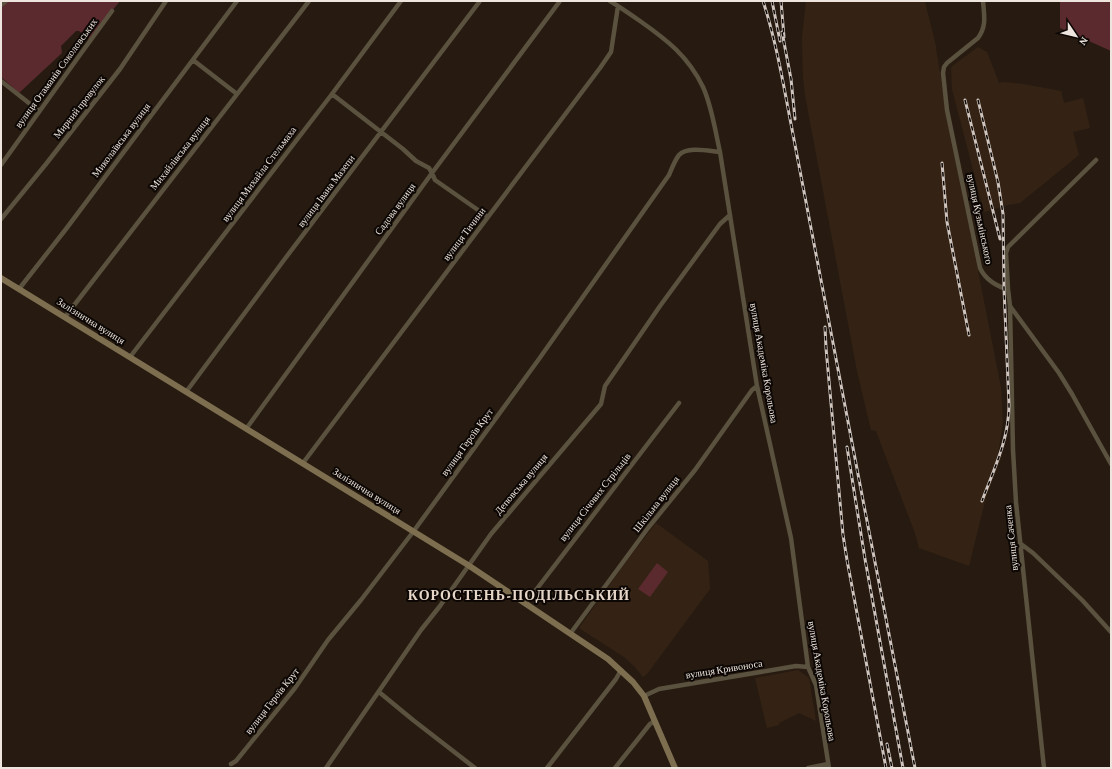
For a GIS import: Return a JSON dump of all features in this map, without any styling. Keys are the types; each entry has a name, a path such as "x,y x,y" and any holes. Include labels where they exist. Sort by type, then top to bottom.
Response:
{"street":[{"path":"1,5 6,1"},
{"name":"Мирний провулок","path":"1,219 120,69 166,1"},
{"name":"Миколаївська вулиця","path":"19,288 66,229 237,1"},
{"name":"Михайлівська вулиця","path":"65,316 309,1"},
{"name":"вулиця Михайла Стельмаха","path":"130,357 332,94 401,1"},
{"name":"вулиця Івана Мазепи","path":"186,392 480,1"},
{"name":"Садова вулиця","path":"246,429 432,173 560,1"},
{"name":"вулиця Академіка Корольова","path":"610,1 664,38 680,53 693,70 703,87 712,113 720,152 757,386 790,538 808,667 816,685 829,766"},
{"name":"вулиця Кузьмінського","path":"983,1 985,27 982,33 947,63 943,72 947,110 980,268 992,282 1008,289"},
{"name":"вулиця Тичини","path":"302,463 600,68 611,52 618,6"},
{"name":"вулиця Отаманів Соколовських","path":"1,165 112,11"},
{"path":"193,60 237,94"},
{"path":"1,81 39,111"},
{"path":"332,94 403,149 416,161 429,168 435,180 488,217"},
{"name":"вулиця Героїв Крут","path":"230,764 236,761 295,688 328,640 413,532 539,359 669,175 678,156 683,151 689,150 720,152"},
{"path":"1096,160 1012,242 1006,253 1010,306 1066,384 1111,464"},
{"name":"Деповська вулиця","path":"326,768 421,630 440,606 491,534 601,404 605,386 660,306 720,224 730,214"},
{"name":"Залізнична вулиця","path":"1,278 468,565 608,659 633,682 644,696 675,768"},
{"name":"вулиця Саченка","path":"1010,306 1013,450 1016,502 1044,768"},
{"name":"Шкільна вулиця","path":"570,634 648,528 695,470 752,390 757,386"},
{"name":"вулиця Січових Стрільців","path":"526,603 679,403"},
{"path":"1020,544 1034,553 1082,600 1111,632"},
{"name":"вулиця Кривоноса","path":"644,696 659,689 796,666 808,667"},
{"path":"547,768 621,670"},
{"path":"379,692 476,768"},
{"path":"615,768 650,724 655,721"},
{"path":"808,768 829,766"}],"shaded area":[{"path":"1,1 120,1 89,39 79,31 76,31 61,46 62,53 19,93 1,77"},
{"path":"806,1 925,1 936,46 944,97 1001,388 1003,423 998,454 1002,456 986,497 969,566 919,548 915,533 876,431 871,430 857,371 805,95 802,38"},
{"path":"1060,1 1111,1 1111,51 1060,28"},
{"path":"978,47 987,52 999,83 1023,84 1061,91 1064,103 1083,98 1090,128 1073,132 1079,155 1020,203 984,212 952,89 951,67"},
{"path":"656,523 708,561 710,589 647,674 643,677 624,657 579,628 625,563"},
{"path":"657,563 668,572 650,597 638,589"},
{"path":"798,670 809,678 816,721 799,713 779,723 779,725 767,728 755,678"}],"railway":[{"path":"763,1 772,31 782,77 915,768"},
{"path":"772,1 780,41"},
{"path":"781,1 784,37"},
{"path":"782,32 791,79 795,119"},
{"path":"965,100 1000,239"},
{"path":"978,100 998,182 1003,214 1004,288 1009,405 1004,442 982,501"},
{"path":"942,163 947,222 969,335"},
{"path":"825,327 843,535 886,768"},
{"path":"847,447 865,559 903,768"},
{"path":"887,744 892,768"}],"district":[{"name":"КОРОСТЕНЬ-ПОДІЛЬСЬКИЙ","path":"519,595"}]}
